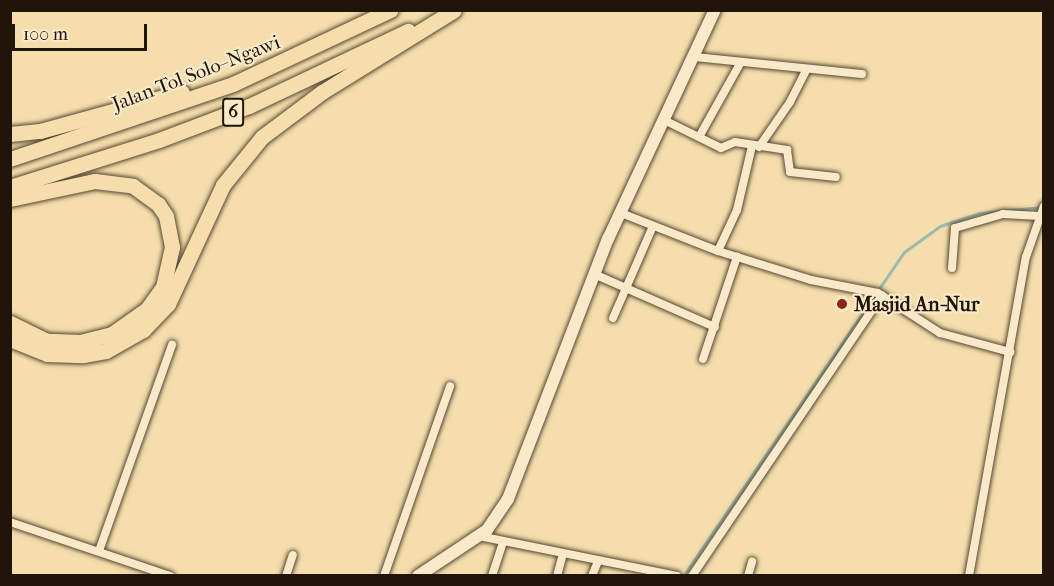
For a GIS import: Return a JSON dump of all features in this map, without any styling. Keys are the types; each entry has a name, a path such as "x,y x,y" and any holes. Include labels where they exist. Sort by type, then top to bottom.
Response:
{"highway":[{"name":"Jalan Tol Solo–Ngawi","path":"10,159 233,84 333,39 390,10"},
{"name":"6","path":"10,187 159,140 249,106 339,66 445,10"},
{"path":"10,339 47,354 83,355 106,351 143,330 168,304 223,185 255,144 285,117 454,10"},
{"path":"10,134 40,131 170,97 333,39"},
{"path":"10,199 95,181 132,186 158,204 166,216 172,247 163,287 147,309 112,334 81,342 47,341 10,323"}],"main road":[{"path":"418,576 479,536 500,513 525,460 594,274 715,10"}],"street":[{"path":"694,57 862,74"},
{"path":"699,137 741,62"},
{"path":"718,251 737,210 755,146 790,102 806,70"},
{"path":"666,121 721,148 735,142 787,150 790,172 836,177"},
{"path":"952,268 955,228 1003,214 1041,212 1026,257 969,576"},
{"path":"621,213 737,257 825,284 862,288 880,294 940,333 1010,352"},
{"path":"613,318 653,226"},
{"path":"703,359 737,257"},
{"path":"594,274 714,327"},
{"path":"692,576 880,294"},
{"path":"99,551 172,345"},
{"path":"384,576 450,386"},
{"path":"10,522 170,576"},
{"path":"479,536 675,575"},
{"path":"492,576 503,542"},
{"path":"557,576 563,554"},
{"path":"286,576 293,555"},
{"path":"592,576 598,561"},
{"path":"748,576 752,562"}],"waterway":[{"path":"683,576 904,252 940,226 979,213 1042,207"}],"place":[{"name":"Masjid An-Nur","path":"842,304"}]}
